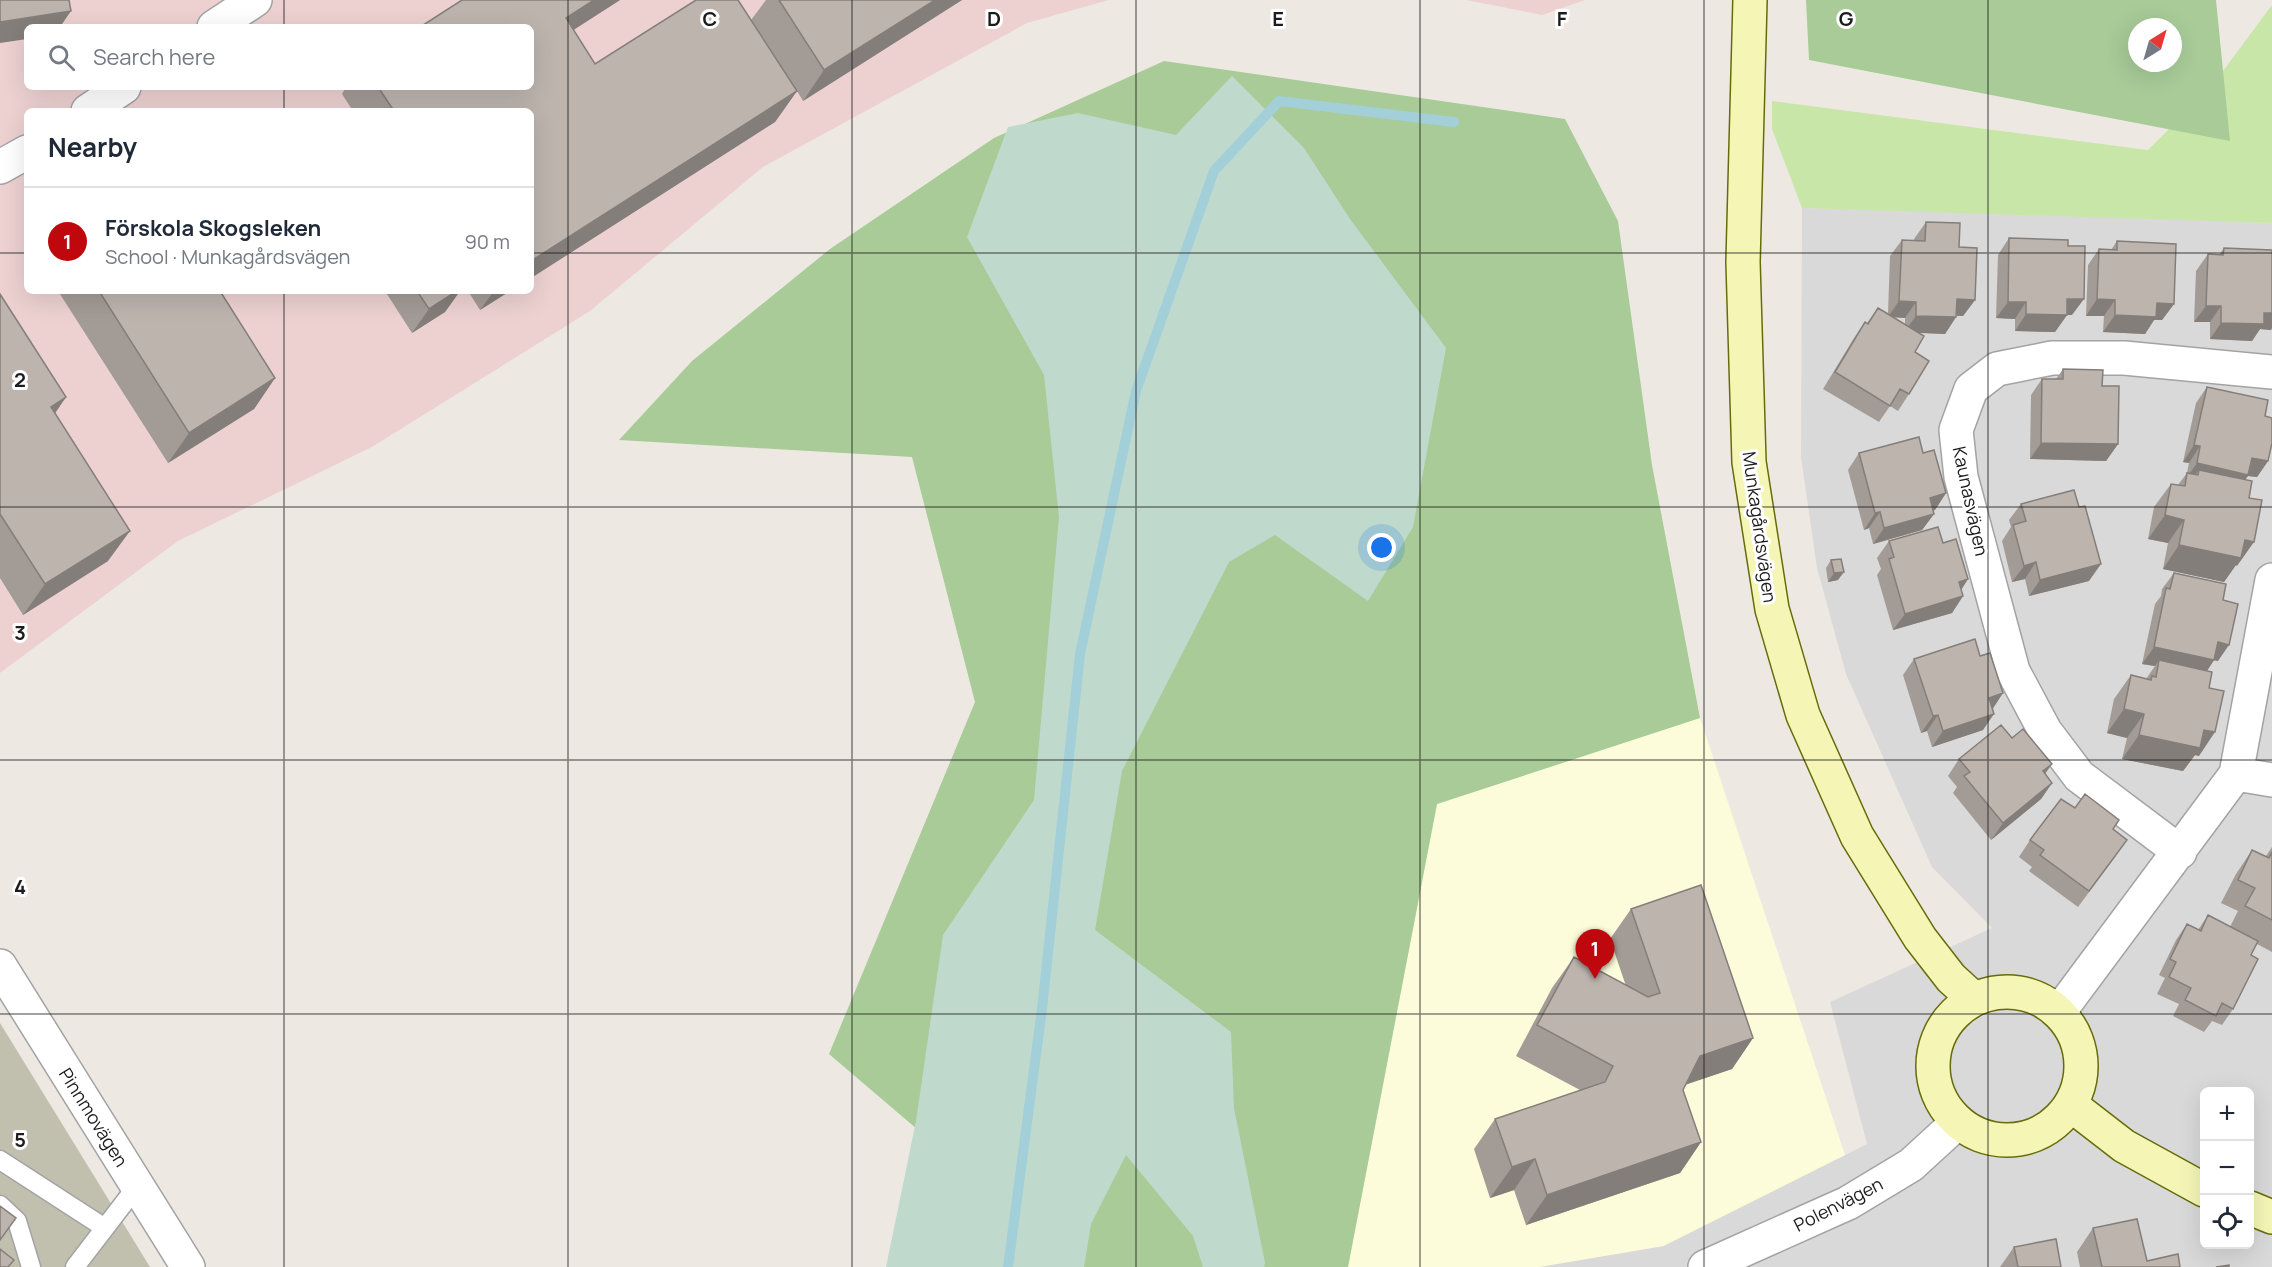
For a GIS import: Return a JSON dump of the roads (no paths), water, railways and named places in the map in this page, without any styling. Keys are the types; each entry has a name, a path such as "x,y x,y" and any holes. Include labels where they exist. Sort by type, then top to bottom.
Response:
{"street":[{"path":"219,24 255,0"},
{"name":"Munkagårdsvägen","path":"1750,0 1743,262 1749,462 1772,609 1803,715 1857,836 1920,938 1951,978 1974,999"},
{"path":"92,108 120,90"},
{"path":"0,167 24,154"},
{"name":"Kaunasvägen","path":"2180,852 2079,776 2045,731 2013,671 1962,477 1956,430 1971,389 1997,369 2052,358 2124,358 2272,372"},
{"path":"2060,1012 2236,774 2272,580"},
{"path":"2236,774 2272,780"},
{"name":"Pinnmovägen","path":"0,966 188,1267"},
{"path":"1995,992 2019,992 2041,999 2060,1012 2072,1028 2079,1047 2080,1077 2071,1105 2048,1127 2018,1139 1997,1139 1976,1133 1958,1122 1945,1106 1936,1087 1933,1067 1935,1046 1944,1027 1957,1011 1974,999 1995,992"},
{"path":"2071,1105 2124,1146 2200,1187"},
{"name":"Polenvägen","path":"1705,1267 1848,1203 1911,1165 1958,1122"},
{"path":"2254,1210 2272,1217"}],"lane":[{"path":"0,1160 105,1228"},
{"path":"75,1267 137,1186"},
{"path":"0,1205 17,1221 31,1267"}],"waterway":[{"path":"1008,1267 1042,1009 1080,654 1136,391 1214,171 1279,101 1454,122"}],"place":[{"name":"Förskola Skogsleken","path":"1595,979"}]}
